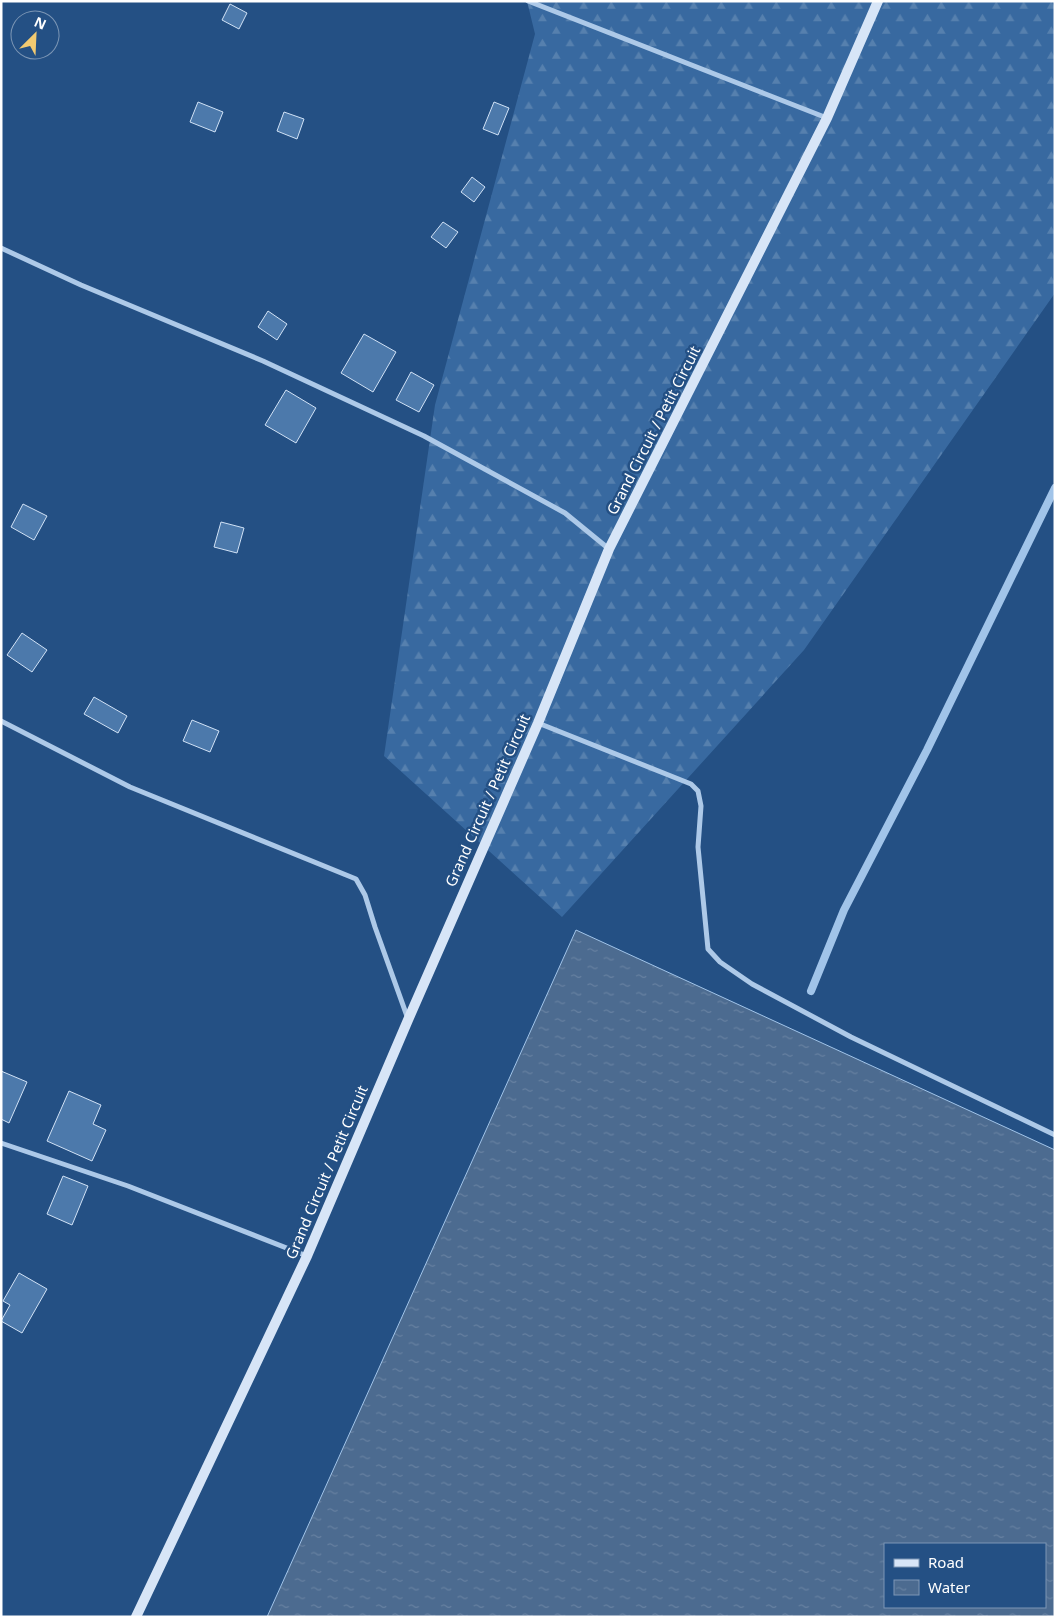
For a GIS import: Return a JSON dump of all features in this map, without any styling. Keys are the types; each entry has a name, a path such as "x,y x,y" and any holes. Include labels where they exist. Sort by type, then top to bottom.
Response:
{"main road":[{"name":"Grand Circuit / Petit Circuit","path":"136,1617 307,1256 538,723 609,549 827,118 878,1"}],"street":[{"path":"528,1 827,118"},
{"path":"1,248 81,285 263,361 424,436 565,513 609,549"},
{"path":"1,721 130,787 356,879 365,894 374,928 408,1020"},
{"path":"538,723 691,784 698,791 701,806 698,847 708,949 720,962 752,984 851,1037 1055,1135"},
{"path":"1,1143 128,1186 307,1256"}],"green space":[{"path":"527,1 1055,1 1055,293 804,650 562,917 384,756 435,405 535,34"}],"water":[{"path":"576,930 1055,1150 1055,1617 267,1617"}],"building":[{"path":"230,4 247,13 239,29 222,20"},
{"path":"198,102 223,112 215,132 190,122"},
{"path":"494,102 509,108 498,135 483,129"},
{"path":"284,112 304,119 297,139 277,131"},
{"path":"472,177 485,187 474,202 461,192"},
{"path":"443,222 458,232 446,248 431,237"},
{"path":"268,311 287,324 277,340 258,327"},
{"path":"364,334 396,352 373,392 341,373"},
{"path":"411,372 434,385 419,412 396,400"},
{"path":"286,390 316,408 296,443 265,425"},
{"path":"23,504 47,516 34,540 11,527"},
{"path":"221,522 244,528 237,553 214,547"},
{"path":"22,633 47,650 32,672 7,655"},
{"path":"94,697 127,716 118,733 84,714"},
{"path":"192,720 219,731 210,752 183,741"},
{"path":"1,1071 27,1082 9,1123 1,1119"},
{"path":"69,1091 101,1105 93,1124 106,1130 92,1161 47,1141"},
{"path":"63,1176 88,1186 72,1225 47,1214"},
{"path":"19,1273 47,1289 22,1333 1,1321 10,1305 3,1301"}],"waterway":[{"path":"811,991 844,910 927,750 1055,488"}]}
